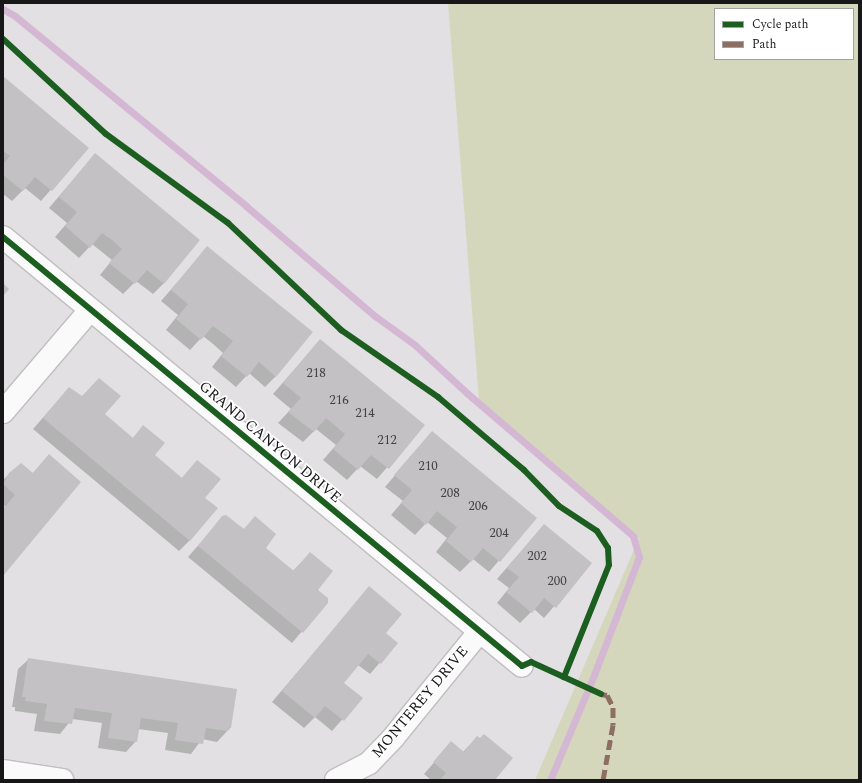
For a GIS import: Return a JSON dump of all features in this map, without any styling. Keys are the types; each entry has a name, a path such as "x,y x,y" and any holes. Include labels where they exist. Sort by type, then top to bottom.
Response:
{"street":[{"name":"GRAND CANYON DRIVE","path":"3,237 522,666"},
{"path":"3,412 90,310"},
{"name":"MONTEREY DRIVE","path":"336,780 369,763 393,738 479,632"},
{"path":"3,771 62,780"}],"green space":[{"path":"448,3 859,3 859,780 535,780 639,538 479,400"}],"building":[{"path":"3,76 89,148 52,191 35,177 23,191 3,175 3,164 10,156 3,151"},
{"path":"95,153 200,240 164,284 147,270 135,284 109,263 122,249 112,240 102,233 90,248 65,226 77,212 59,197"},
{"path":"207,246 313,332 276,377 259,362 247,377 221,356 233,341 213,326 201,340 176,319 188,304 171,290"},
{"path":"3,283 9,289 3,296"},
{"path":"320,339 425,425 389,469 371,455 358,470 333,449 345,434 326,418 314,432 288,412 301,398 283,383"},
{"path":"99,378 121,396 105,414 133,438 143,425 165,443 155,455 182,478 197,460 221,479 205,498 218,508 190,541 43,418 69,387 82,396"},
{"path":"432,431 537,518 500,562 483,548 471,562 446,541 457,527 437,511 426,525 401,503 412,490 394,475"},
{"path":"49,454 81,482 3,576 3,509 15,495 3,484 9,473 21,463 33,473"},
{"path":"226,515 244,529 255,516 276,534 266,548 294,571 310,552 333,571 318,590 328,598 328,603 303,633 198,546 222,516"},
{"path":"544,524 592,563 556,608 544,598 532,613 506,592 519,577 507,568"},
{"path":"369,586 402,614 386,633 398,643 381,664 368,654 344,683 363,698 344,721 325,706 315,718 282,691"},
{"path":"28,658 237,689 231,728 229,727 228,731 206,728 203,744 175,740 178,723 141,718 137,742 108,738 112,713 75,708 72,724 44,721 47,704 25,701 26,697 22,697"},
{"path":"484,734 513,758 495,780 440,780 446,773 433,762 451,741 464,752 477,736 480,738"}],"waterway":[{"path":"3,9 15,16 246,206 375,316 415,345 468,394 633,536 639,557 594,675 550,780"}],"marked path":[{"path":"601,694 607,695 613,707 613,725 603,780"}],"cycle path":[{"path":"3,39 106,134 228,223 341,330 438,397 524,470 559,506 597,531 608,548 609,565 564,677"},
{"path":"3,237 522,666 531,662 601,694"}]}
